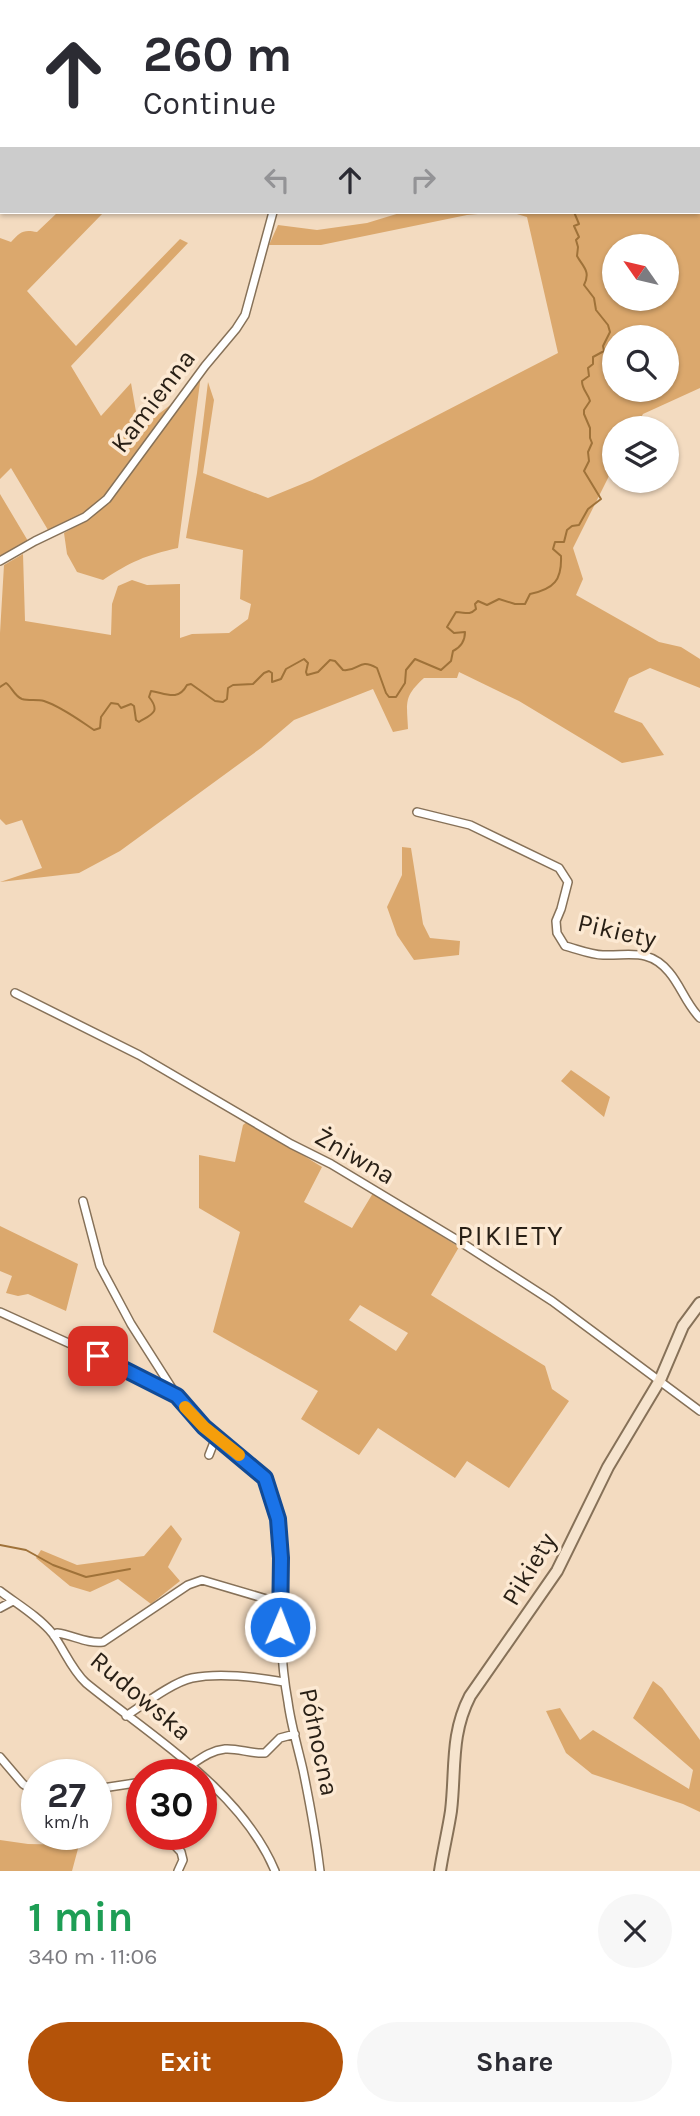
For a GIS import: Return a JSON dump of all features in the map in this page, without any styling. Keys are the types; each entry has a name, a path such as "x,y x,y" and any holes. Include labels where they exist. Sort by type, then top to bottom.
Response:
{"street":[{"name":"Kamienna","path":"0,561 85,517 107,499 245,315 273,214"},
{"name":"Pikiety","path":"417,813 470,825 559,868 568,881 555,921 557,933 565,946 601,955 634,953 657,961 669,972 692,1010 700,1017"},
{"name":"Żniwna","path":"15,993 139,1055 373,1190 552,1300 700,1411"},
{"name":"Północna","path":"83,1201 100,1266 131,1324 177,1396 194,1418 265,1478 278,1519 281,1558 280,1627 285,1682 315,1828 320,1871"},
{"name":"Pikiety","path":"440,1871 451,1810 455,1741 464,1709 470,1696 558,1571 608,1467 660,1380 683,1326 700,1303"},
{"path":"0,1312 119,1366 177,1396"},
{"path":"209,1455 216,1437"},
{"path":"54,1636 57,1633 68,1634 92,1643 103,1642 188,1585 202,1580 280,1603"},
{"name":"Rudowska","path":"0,1591 46,1625 78,1676 183,1759"},
{"path":"0,1608 13,1601"},
{"path":"126,1716 191,1678 247,1675 285,1682"},
{"path":"200,1759 225,1749 265,1753 280,1738 295,1734"},
{"path":"0,1757 21,1782"},
{"name":"Rudowska","path":"217,1792 255,1832 275,1871"},
{"path":"178,1871 183,1860 179,1850"}],"shaded area":[{"path":"56,214 102,214 27,291 76,346 180,239 188,243 71,366 101,416 131,383 139,429 173,403 103,497 83,514 48,530 11,468 0,479 0,238 11,242 22,232 37,232"},
{"path":"396,214 478,214 321,245 269,245 278,225 317,230 367,223"},
{"path":"517,214 700,214 700,388 679,398 679,325 602,325 602,402 669,402 642,416 602,416 602,490 573,548 583,579 576,595 659,642 681,647 700,659 700,688 650,668 629,678 614,712 642,723 664,755 622,763 519,701 459,672 457,678 424,678 409,696 408,729 393,732 373,689 294,720 261,748 120,851 79,873 0,882 42,868 22,820 6,825 0,819 0,633 4,565 23,554 25,621 111,635 112,604 118,586 132,580 147,585 180,584 180,638 192,634 229,633 248,619 251,604 240,599 243,550 186,538 208,382 214,400 203,473 268,498 312,480 558,353 527,217"},
{"path":"201,375 178,548 139,560 103,580 77,572 67,554 64,533 89,519 107,504"},
{"path":"0,494 28,541 0,558"},
{"path":"402,847 411,848 423,924 430,938 460,941 459,955 414,960 397,935 387,907 402,875"},
{"path":"571,1070 610,1097 604,1117 561,1081"},
{"path":"248,1121 322,1167 304,1202 352,1228 373,1193 459,1247 431,1295 545,1366 552,1389 569,1401 509,1488 467,1461 455,1478 378,1428 359,1455 301,1419 318,1391 213,1332 240,1232 199,1208 199,1155 235,1162 243,1125","holes":["360,1305 408,1333 396,1351 349,1320"]},
{"path":"0,1226 78,1264 66,1311 28,1294 18,1296 6,1293 12,1276 0,1271"},
{"path":"171,1525 182,1539 168,1567 180,1581 151,1604 118,1579 90,1592 70,1586 36,1558 41,1550 77,1565 144,1556"},
{"path":"653,1681 662,1688 700,1740 700,1812 592,1774 566,1753 546,1711 560,1708 580,1740 593,1730 689,1789 693,1770 633,1718"},
{"path":"0,1840 21,1843 21,1850 78,1850 72,1871 0,1871"}],"waterway":[{"path":"0,687 6,683 19,698 51,704 94,730 100,728 101,717 111,703 118,704 121,708 131,704 134,706 136,720 139,722 151,715 155,709 149,697 151,691 175,695 191,684 215,701 223,702 227,699 228,688 233,685 253,684 269,671 272,673 272,682 281,679 286,669 304,659 308,663 307,675 318,672 330,660 335,661 343,670 362,664 371,665 377,668 389,697 396,697 405,683 406,670 415,659 441,670 451,661 453,651 462,643 465,635 465,632 454,633 447,627 456,612 471,612 476,609 475,604 478,601 487,605 499,599 525,604 530,594 551,586 558,577 561,564 561,556 553,549 555,542 564,542 567,530 579,525 588,509 601,499 584,471 592,443 584,414 590,401 582,381 589,376 588,368 593,364 593,357 604,351 603,346 610,332 596,310 594,298 584,285 586,273 577,256 576,240 579,237 574,226 579,224 575,214"},
{"path":"0,1545 26,1550 53,1565 86,1577 130,1569"}],"slow traffic":[{"path":"185,1407 204,1427 239,1455"}],"district":[{"name":"PIKIETY","path":"511,1235"}],"route":[{"path":"98,1356 177,1396 194,1418 265,1478 278,1519 281,1558 280,1627"}]}
